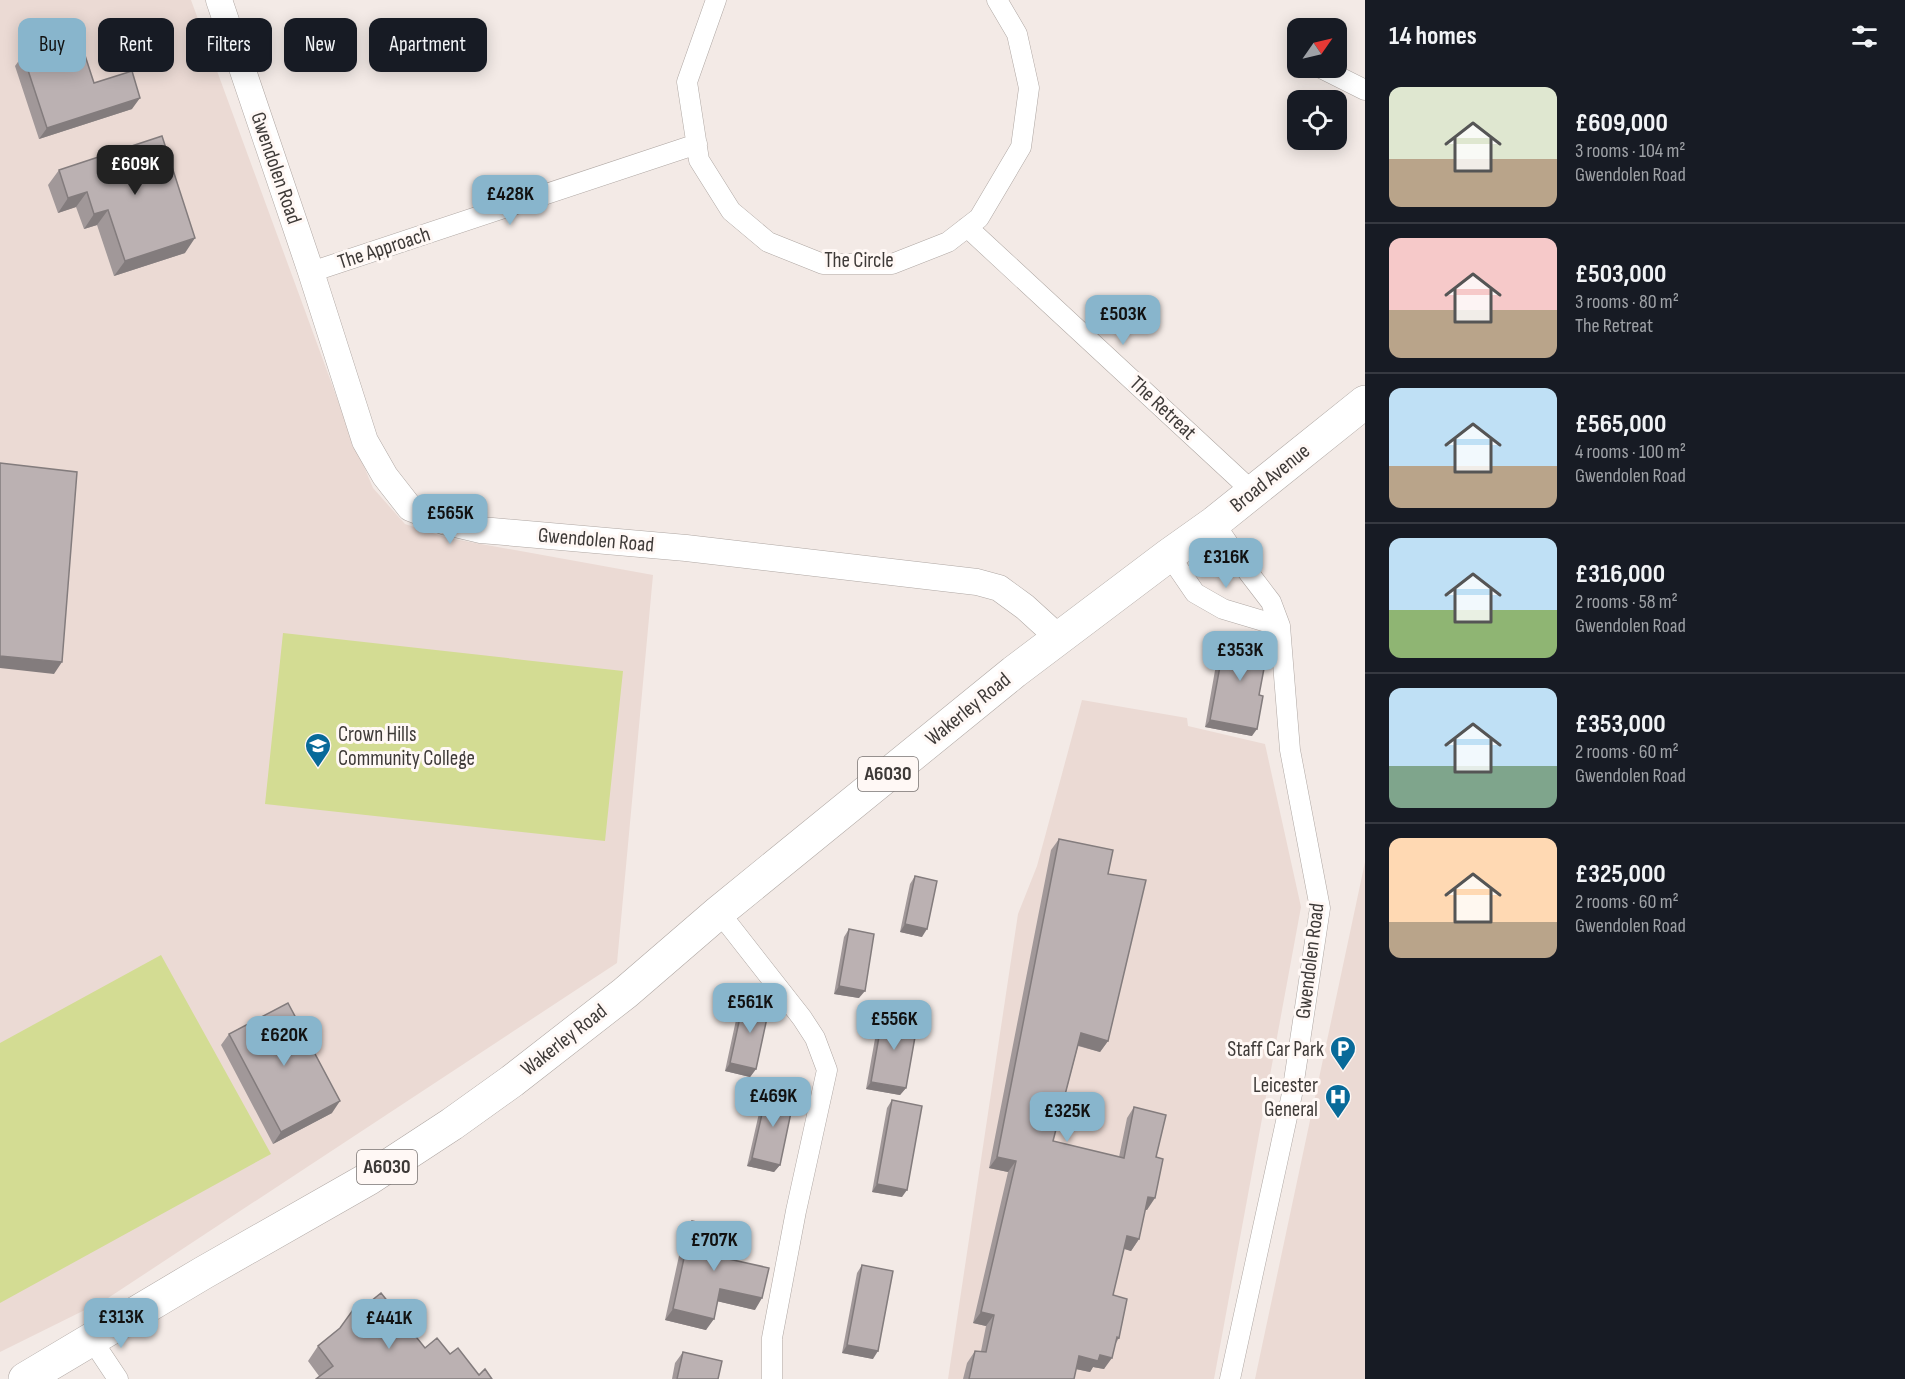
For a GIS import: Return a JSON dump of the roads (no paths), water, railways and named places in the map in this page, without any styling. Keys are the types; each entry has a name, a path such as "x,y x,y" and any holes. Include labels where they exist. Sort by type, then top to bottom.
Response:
{"highway":[{"name":"Broad Avenue","path":"1059,638 1214,523 1365,402"},
{"name":"Wakerley Road","path":"26,1379 203,1273 368,1179 452,1125 624,993 719,912 1059,638"}],"street":[{"name":"Gwendolen Road","path":"219,0 311,272 365,441 385,476 410,508 443,521 481,530 686,548 977,582 999,588 1025,607 1059,638"},
{"name":"The Circle","path":"716,0 687,82 699,160 731,211 768,242 823,264 892,264 948,242 979,218 1021,147 1029,88 1017,34 997,0"},
{"path":"1341,78 1365,90"},
{"name":"The Approach","path":"311,272 697,144"},
{"name":"The Retreat","path":"967,227 1253,492"},
{"name":"Gwendolen Road","path":"1214,523 1271,602 1280,626 1290,750 1320,908 1292,1094 1230,1379"},
{"path":"1168,555 1195,593 1223,609 1280,626"},
{"path":"719,912 815,1038 826,1070 772,1338 772,1379"},
{"path":"92,1340 118,1379"}],"place":[{"name":"Crown Hills Community College","path":"318,769"},
{"name":"Staff Car Park","path":"1343,1072"},
{"name":"Leicester General","path":"1338,1120"}]}
